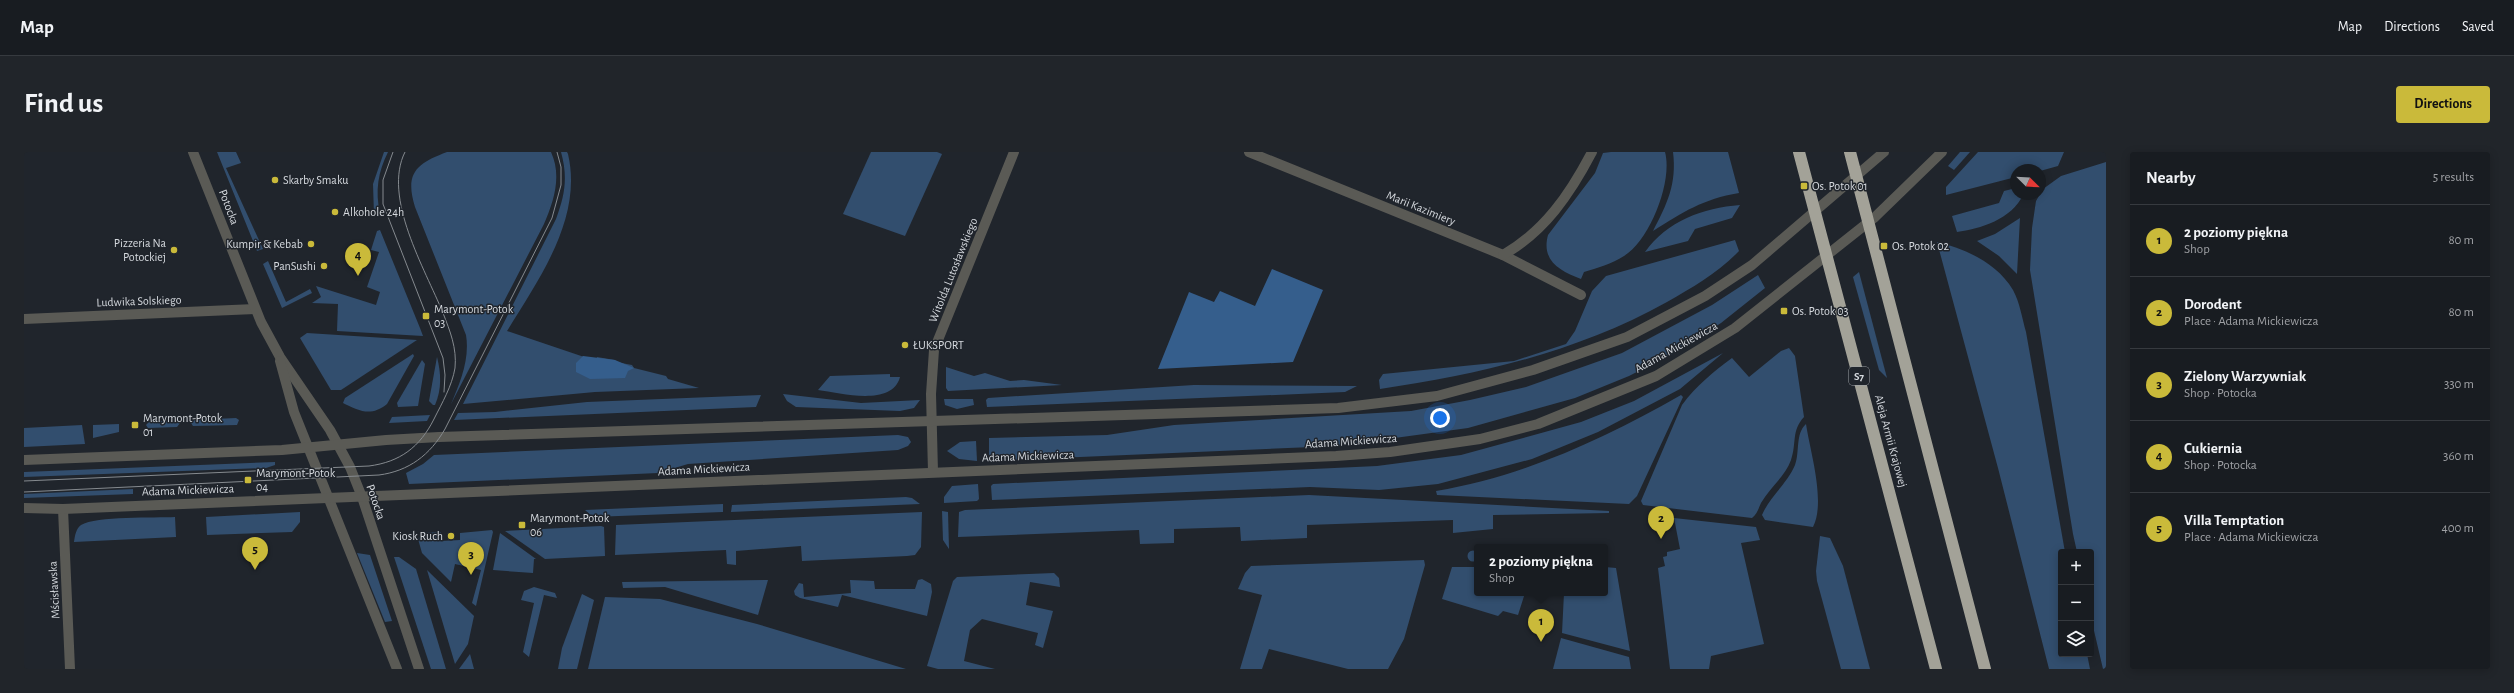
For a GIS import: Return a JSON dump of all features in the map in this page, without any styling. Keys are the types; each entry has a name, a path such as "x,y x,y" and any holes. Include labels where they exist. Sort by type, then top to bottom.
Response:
{"highway":[{"name":"Aleja Armii Krajowej","path":"1799,152 1936,669"},
{"path":"1850,152 1985,669"}],"street":[{"name":"Potocka","path":"193,152 255,309 280,357 319,411 338,444 362,497 419,669"},
{"name":"Witolda Lutosławskiego","path":"933,472 931,422 934,350 1014,152"},
{"name":"Marii Kazimiery","path":"1249,152 1503,255 1581,295"},
{"path":"1503,255 1522,244 1549,219 1579,176 1592,152"},
{"path":"24,460 309,447 472,436 1338,408 1437,396 1533,370 1628,337 1705,296 1752,265 1884,152"},
{"name":"Adama Mickiewicza","path":"24,508 63,509 1336,456 1397,451 1480,439 1538,424 1656,376 1735,328 1875,217 1942,152"},
{"name":"Ludwika Solskiego","path":"24,319 255,309"},
{"name":"Potocka","path":"280,357 288,395 397,669"},
{"name":"Mścisławska","path":"63,509 70,669"}],"shaded area":[{"path":"217,152 236,152 241,163 226,168 263,249 257,251"},
{"path":"384,152 388,152 378,182 378,205 380,213 374,215 373,184"},
{"path":"447,152 551,152 556,170 554,197 544,224 451,404 461,379 467,353 466,335 415,207 411,185 416,170 421,165 428,160"},
{"path":"561,152 567,152 568,154 571,178 569,201 564,224 544,269 507,331 596,361 597,357 615,360 616,362 632,365 634,368 666,376 668,379 699,388 595,392 463,404 556,219 562,202 565,178"},
{"path":"871,152 937,152 942,154 905,236 843,214"},
{"path":"1665,152 1667,164 1666,178 1651,224 1634,248 1615,261 1584,272 1581,279 1554,264 1547,252 1548,235 1595,173 1603,153"},
{"path":"1673,152 1728,152 1739,193 1715,199 1694,207 1653,231 1663,212 1670,193 1674,174"},
{"path":"1960,152 1970,152 1954,170 1948,166"},
{"path":"1978,152 2064,152 2058,166 2046,169 2046,164 2010,164 2010,179 1946,195 1946,187"},
{"path":"2106,162 2106,669 2103,669 2094,631 2094,549 2076,549 2030,270 2032,228 2036,201 2046,200 2046,187 2061,176"},
{"path":"2010,190 2010,200 2020,200 2011,210 1985,225 1966,231 1957,232 1952,216 1999,203 2004,191"},
{"path":"1740,205 1732,218 1695,229 1688,241 1645,252 1664,232 1687,218 1713,209"},
{"path":"2020,218 2017,274 1999,256 1977,241 1995,234"},
{"path":"380,230 423,336 337,331 338,304 312,303 321,297 316,286 376,305 380,292 367,287 379,252 371,250 377,231"},
{"path":"1735,240 1739,251 1723,266 1705,279 1667,302 1598,335 1528,359 1455,376 1380,389 1379,380 1383,374 1514,361 1566,344 1575,331 1592,291 1606,276"},
{"path":"1937,242 1970,253 1990,265 2006,280 2013,290 2021,311 2064,549 2058,549 2058,657 2088,657 2090,669 2049,669 1998,468"},
{"path":"268,261 286,302 310,289 312,293 282,308 263,264"},
{"path":"1272,269 1323,290 1293,362 1158,369 1189,292 1214,302 1220,291 1255,306"},
{"path":"1859,272 1887,378 1879,370 1853,277"},
{"path":"1758,275 1765,288 1721,323 1672,354 1629,376 1575,398 1468,428 1336,446 989,461 989,438 1107,435 1174,425 1411,411 1470,400 1526,387 1622,353 1712,305"},
{"path":"307,333 417,340 341,390 331,390 300,338"},
{"path":"1789,348 1795,356 1804,417 1797,427 1791,460 1785,472 1761,503 1757,513 1752,518 1643,505 1641,501 1682,405 1699,385 1732,358 1749,377 1781,351"},
{"path":"1723,353 1680,389 1598,432 1532,459 1438,484 1379,490 1310,487 992,500 991,486 993,484 1377,466 1461,455 1581,422 1634,401"},
{"path":"413,354 414,356 387,404 370,412 354,408 343,403 345,398"},
{"path":"583,356 615,360 634,368 628,371 625,378 590,379 576,372 576,363"},
{"path":"437,357 440,387 435,405 433,405 429,401"},
{"path":"422,360 425,364 418,406 398,407 397,403"},
{"path":"946,367 974,376 985,373 1010,381 1024,380 1062,385 948,391 946,388"},
{"path":"890,374 890,377 900,377 895,386 887,392 877,395 852,395 818,390 830,376"},
{"path":"1194,385 1357,386 1345,392 987,407 986,400 988,398"},
{"path":"783,394 861,403 920,400 914,408 900,411 796,407 787,401"},
{"path":"761,395 756,407 454,420 458,413 495,412 587,402"},
{"path":"1681,395 1683,397 1637,496 1629,504 1437,495 1436,491 1501,476 1563,454 1623,426"},
{"path":"944,399 973,399 974,405 957,409 945,405"},
{"path":"430,415 427,421 389,423 392,417"},
{"path":"236,418 239,420 237,425 193,426 191,423 193,420"},
{"path":"177,420 180,423 177,427 148,428 146,425 149,422"},
{"path":"119,424 119,432 93,438 93,425"},
{"path":"1806,424 1818,491 1817,517 1813,527 1765,520 1762,515 1765,508 1788,478 1795,465 1800,433"},
{"path":"82,425 85,444 24,447 24,428"},
{"path":"898,435 908,437 911,442 908,446 898,450 688,464 658,473 409,484 406,473 423,464 434,455"},
{"path":"976,441 977,461 959,459 947,451 960,442"},
{"path":"275,462 275,465 266,468 24,477 24,472"},
{"path":"978,484 979,499 977,501 944,503 944,497 952,486"},
{"path":"133,489 133,494 24,498 24,494"},
{"path":"1309,495 1609,511 1609,513 1493,515 1493,529 1453,533 1453,520 1307,525 1307,538 1241,541 1240,527 1174,529 1174,543 1140,544 1139,530 958,537 959,512 965,510"},
{"path":"906,497 912,498 920,504 731,512 732,505"},
{"path":"723,504 723,512 593,517 585,510"},
{"path":"942,511 948,512 949,549 943,540"},
{"path":"300,512 300,522 292,532 207,535 206,517"},
{"path":"922,512 921,547 915,555 802,561 801,546 736,551 736,565 727,564 726,550 615,555 616,525"},
{"path":"175,517 176,537 74,542 78,528 89,522 126,518"},
{"path":"1674,518 1756,527 1760,540 1741,543 1764,644 1711,656 1709,669 1670,669 1658,568 1665,566 1663,557 1667,556 1667,552 1680,549"},
{"path":"604,527 605,556 545,559 505,531"},
{"path":"492,530 493,532 476,606 472,603 481,570 455,564 451,582 422,553 418,539 424,533 441,532 441,541 460,540 460,533"},
{"path":"500,533 536,559 534,559 533,573 493,570"},
{"path":"1820,536 1830,538 1843,566 1870,669 1841,669 1817,581 1816,571"},
{"path":"1473,551 1474,561 1471,561 1468,558 1468,554 1469,552"},
{"path":"357,553 370,555 392,621 385,622"},
{"path":"394,557 399,557 416,569 446,669 431,669"},
{"path":"1424,560 1425,565 1404,639 1388,669 1348,669 1269,649 1262,669 1240,669 1262,595 1238,589 1245,573 1251,566"},
{"path":"1452,567 1474,567 1474,596 1524,596 1518,615 1503,611 1498,616 1442,599"},
{"path":"1608,567 1616,568 1630,651 1562,633 1564,596 1608,596"},
{"path":"427,570 474,616 468,644 455,664"},
{"path":"1054,573 1059,578 1060,587 1030,582 1026,605 1053,611 1043,648 1035,645 1038,633 982,619 970,630 964,661 995,669 938,669 927,666 953,581 957,577"},
{"path":"922,579 931,584 932,592 927,616 842,595 838,607 800,598 795,595 794,591 799,583 803,584 804,597 851,593 850,580 874,581 875,589 915,589 918,580"},
{"path":"768,580 758,615 665,587 623,588 622,582"},
{"path":"534,587 555,593 557,598 544,595 529,657 523,652 534,603 521,600 524,591"},
{"path":"582,594 594,600 577,669 558,669 562,648"},
{"path":"605,597 660,599 757,624 906,669 588,669"},
{"path":"1561,638 1629,657 1631,669 1553,669"},
{"path":"470,654 474,669 459,669"}],"tram line":[{"path":"393,152 383,180 383,204 443,358 445,375 444,392"},
{"path":"24,481 369,466 390,461 408,452 422,438 428,429 446,394 454,375 455,354 448,326 417,255 402,211 399,190 399,170 405,152"},
{"path":"24,492 379,475 390,473 409,466 433,447 445,429 552,218 561,185 561,167 557,152"}],"place":[{"name":"Skarby Smaku","path":"275,180"},
{"name":"Os. Potok 01","path":"1804,186"},
{"name":"Alkohole 24h","path":"335,212"},
{"name":"Kumpir & Kebab","path":"311,244"},
{"name":"Os. Potok 02","path":"1884,246"},
{"name":"Pizzeria Na Potockiej","path":"174,250"},
{"name":"PanSushi","path":"324,266"},
{"name":"Cukiernia","path":"358,276"},
{"name":"Os. Potok 03","path":"1784,311"},
{"name":"Marymont-Potok 03","path":"426,316"},
{"name":"ŁUKSPORT","path":"905,345"},
{"name":"Marymont-Potok 01","path":"135,425"},
{"name":"Marymont-Potok 04","path":"248,480"},
{"name":"Marymont-Potok 06","path":"522,525"},
{"name":"Kiosk Ruch","path":"451,536"},
{"name":"Dorodent","path":"1661,539"},
{"name":"Villa Temptation","path":"255,570"},
{"name":"Zielony Warzywniak","path":"471,575"},
{"name":"2 poziomy piękna","path":"1541,642"}]}
